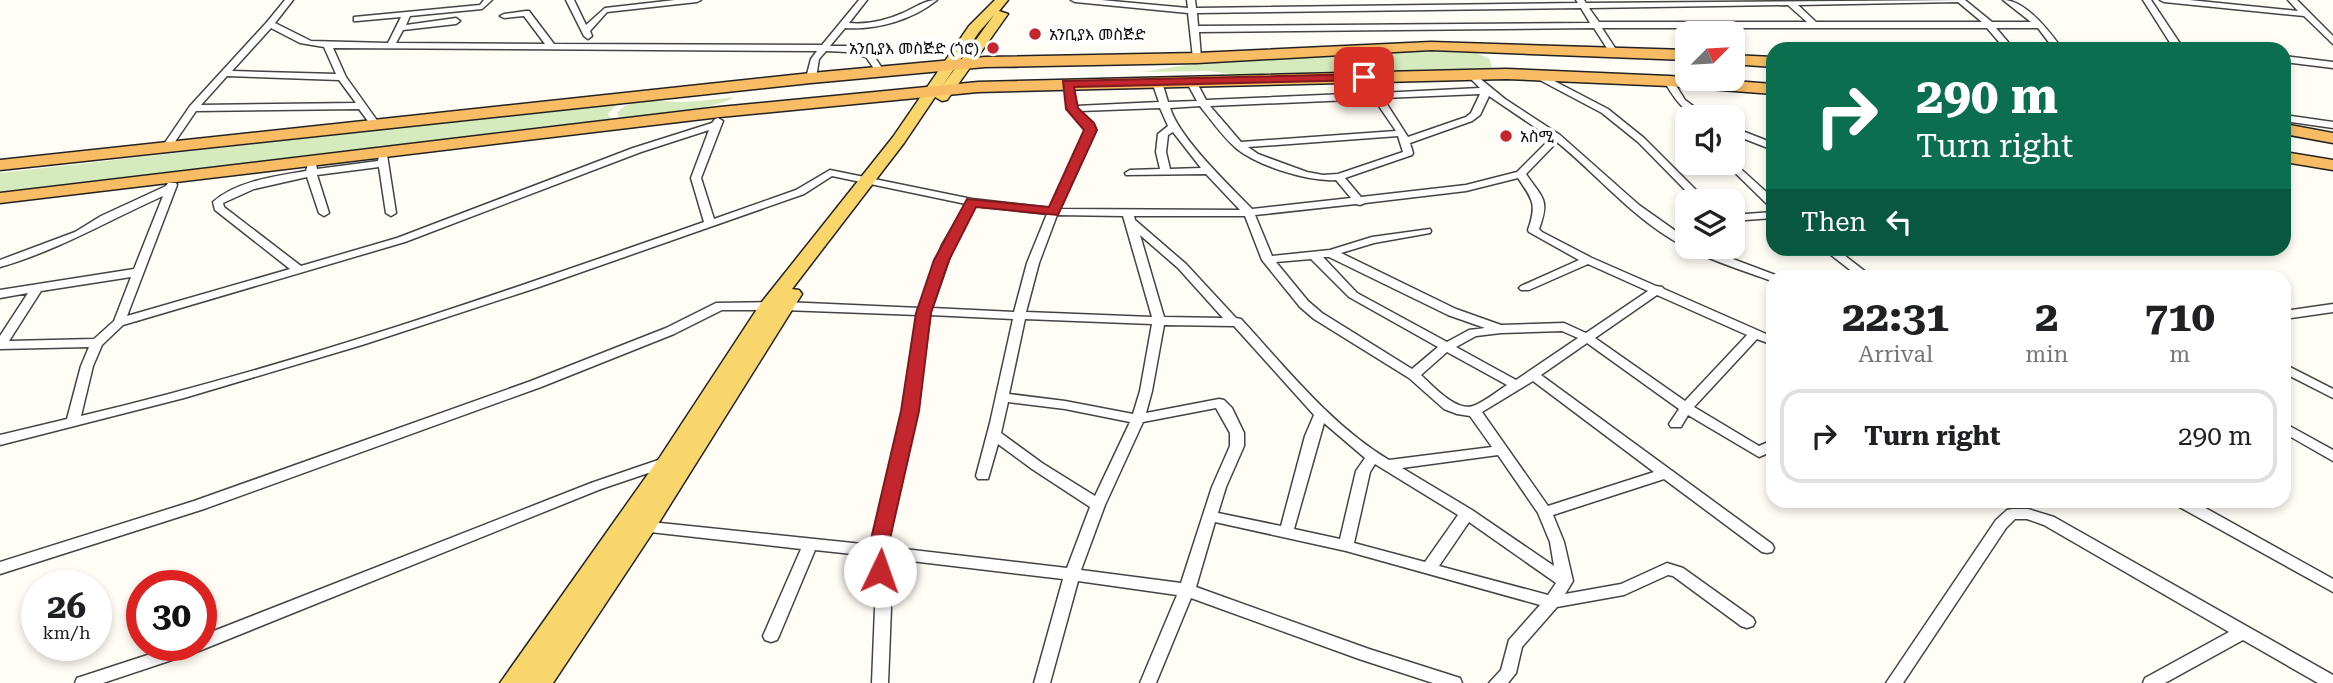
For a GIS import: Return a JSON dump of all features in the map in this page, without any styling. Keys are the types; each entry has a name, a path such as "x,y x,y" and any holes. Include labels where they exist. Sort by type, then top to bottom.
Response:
{"highway":[{"path":"0,165 811,78 965,64 1197,58 1431,46 1675,54"},
{"path":"1495,48 1506,74"},
{"path":"1745,60 1766,61"},
{"path":"0,198 311,168 940,90 1068,84 1506,74 1766,88"},
{"path":"2291,130 2333,138"},
{"path":"2291,158 2331,165"}],"main road":[{"path":"940,90 947,66 974,29 1002,0"},
{"path":"513,683 776,306 873,180 899,140 965,64 1013,0"},
{"path":"539,683 690,457 776,306"}],"street":[{"path":"167,147 192,108 289,0"},
{"path":"357,19 482,6 488,0"},
{"path":"570,0 587,29 591,47"},
{"path":"587,29 605,10 697,0"},
{"path":"811,78 816,59 823,48 863,0"},
{"path":"844,24 875,26 910,13 933,0"},
{"path":"1075,0 1193,11 1395,8 1468,3 1877,3 1960,0 1989,24 2004,42"},
{"path":"1191,0 1197,58"},
{"path":"1312,0 1315,10"},
{"path":"2007,0 2040,25 2053,42"},
{"path":"2147,0 2174,42"},
{"path":"2164,0 2306,14"},
{"path":"2292,0 2333,41"},
{"path":"1581,2 1613,51"},
{"path":"1790,2 1815,26"},
{"path":"1877,3 1885,10"},
{"path":"1395,8 1402,26"},
{"path":"504,16 526,13 552,47"},
{"path":"1945,13 1959,24"},
{"path":"391,45 407,14"},
{"path":"1893,18 1901,25"},
{"path":"400,27 456,21"},
{"path":"270,24 295,36 301,43 327,45 847,49 869,55 880,71"},
{"path":"1195,29 1596,24 2040,25"},
{"path":"1424,26 1431,46"},
{"path":"327,45 342,77 376,126"},
{"path":"2291,60 2333,65"},
{"path":"226,73 342,77"},
{"path":"1472,75 1486,91 1557,137 1651,223 1675,237"},
{"path":"1539,76 1597,106 1619,121 1690,189"},
{"path":"1191,81 1203,104 1238,145 1254,156 1305,175 1323,178 1339,177 1408,153 1404,137 1364,77"},
{"path":"1669,81 1674,93 1687,105"},
{"path":"1157,82 1163,107 1174,127 1209,171 1249,213 1268,260 1304,304 1318,316 1413,375 1452,408 1464,413 1474,411 1533,375 1658,289"},
{"path":"983,476 995,435 1019,314 1034,260 1091,130 1090,125 1072,109 1068,84"},
{"path":"1072,109 1486,91"},
{"path":"1238,145 1404,137 1475,115 1486,91"},
{"path":"192,108 362,106"},
{"path":"2291,112 2333,117"},
{"path":"710,224 696,178 718,119"},
{"path":"119,322 401,240 718,119"},
{"path":"2291,119 2333,125"},
{"path":"1165,171 1161,152 1163,134 1174,127"},
{"path":"1745,135 1766,144"},
{"path":"0,440 73,424 363,341 800,192 830,173 972,202 1053,212 1129,217 1249,213 1466,188 1521,174 1557,137"},
{"path":"383,158 391,213"},
{"path":"298,269 218,205 224,197 311,168 324,213"},
{"path":"1130,173 1209,171"},
{"path":"1521,174 1538,199 1540,211 1533,230 1588,260 1766,338"},
{"path":"1743,175 1766,197"},
{"path":"1339,177 1360,202"},
{"path":"73,424 87,366 97,343 119,322 173,183"},
{"path":"0,264 79,234 173,183"},
{"path":"880,683 883,608 878,552 910,411 924,313 948,245 972,202"},
{"path":"1745,217 1766,216"},
{"path":"1129,217 1182,266 1231,320 1242,327 1321,414 1373,457 1468,514 1564,581"},
{"path":"1042,683 1072,575 1098,505 1138,419 1146,391 1159,321 1129,217"},
{"path":"1268,260 1315,257 1372,240 1426,232"},
{"path":"1331,253 1452,312 1501,329"},
{"path":"1838,256 1857,270"},
{"path":"1315,257 1353,295 1516,385"},
{"path":"1720,259 1766,275"},
{"path":"1525,288 1588,260"},
{"path":"0,294 139,272"},
{"path":"1,344 37,288"},
{"path":"0,568 199,505 536,384 670,331 712,309 728,305 1159,321 1231,320"},
{"path":"2291,314 2333,307"},
{"path":"1413,375 1446,347 1474,333 1501,329 1564,327 1586,337 1685,408 1766,450"},
{"path":"1676,424 1685,408 1755,334"},
{"path":"1,344 97,343"},
{"path":"2291,372 2333,394"},
{"path":"1533,375 1767,548"},
{"path":"1001,397 1065,405 1138,419 1209,405 1219,404 1225,408 1238,441 1219,486 1187,590 1148,683"},
{"path":"1474,411 1545,512 1557,542 1564,581 1552,602 1516,645 1508,673 1497,683"},
{"path":"1286,533 1312,436 1321,414"},
{"path":"2291,432 2333,456"},
{"path":"995,435 1098,505"},
{"path":"1388,465 1501,450"},
{"path":"217,637 596,486 690,457"},
{"path":"1346,546 1363,471 1373,457"},
{"path":"1545,512 1666,474"},
{"path":"2193,508 2333,586"},
{"path":"1429,568 1468,514"},
{"path":"1894,683 2001,524 2012,514 2028,514 2049,521 2332,683"},
{"path":"1210,516 1346,546 1552,602 1624,589 1667,569 1678,572 1747,622"},
{"path":"624,526 645,526 878,552 1187,590 1364,654 1454,683"},
{"path":"771,636 810,545"},
{"path":"2151,683 2241,633"},
{"path":"83,683 148,661"}],"green space":[{"path":"1406,51 1474,52 1490,59 1492,69 1259,78 1209,71 1142,72 1213,61"},
{"path":"734,97 714,105 661,116 629,118 619,117 617,113 623,107 639,102 685,102"},
{"path":"617,104 608,114 612,120 0,193 0,173"}],"place":[{"name":"አንቢያእ መስጅድ","path":"1035,34"},
{"name":"አንቢያእ መስጅድ (ጎሮ)","path":"993,48"},
{"name":"አስሚ","path":"1506,136"}],"route":[{"path":"880,571 878,552 910,411 924,313 942,260 972,202 1053,212 1091,130 1090,125 1072,109 1068,84 1364,77"}]}
